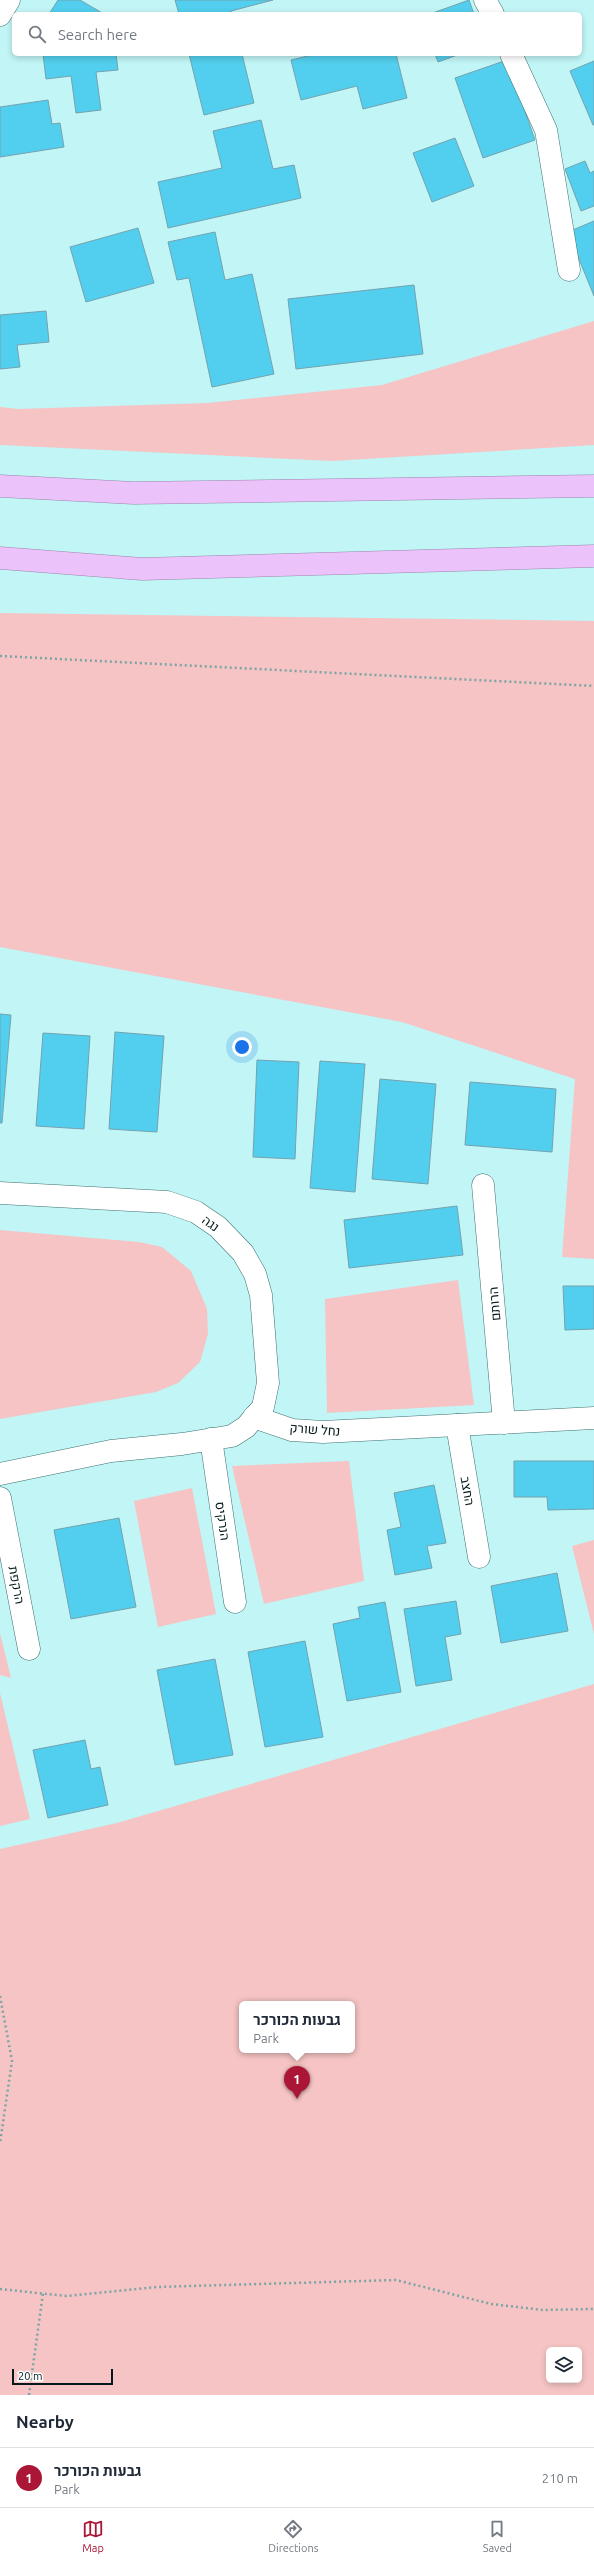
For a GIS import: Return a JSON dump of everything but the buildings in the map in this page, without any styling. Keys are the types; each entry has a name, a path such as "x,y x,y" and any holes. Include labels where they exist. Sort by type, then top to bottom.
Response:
{"highway":[{"path":"0,486 134,492 594,486"},
{"path":"0,558 142,569 594,556"}],"street":[{"path":"0,15 9,0"},
{"path":"485,0 492,12"},
{"path":"512,56 546,130 569,270"},
{"name":"הרותם","path":"483,1185 504,1423"},
{"name":"נגה","path":"0,1194 166,1202 196,1212 218,1227 243,1253 255,1274 261,1295 268,1383 263,1407 254,1417"},
{"path":"0,1474 111,1451 232,1436 246,1427 254,1417"},
{"name":"נחל שורק","path":"254,1417 292,1430 323,1432 594,1418"},
{"name":"החצב","path":"457,1425 479,1556"},
{"name":"הנרקיס","path":"211,1439 235,1602"},
{"name":"הרקפת","path":"0,1498 29,1649"}],"path":[{"path":"0,656 594,686"},
{"path":"0,1996 12,2062 0,2144"},
{"path":"0,2289 66,2296 157,2287 396,2280 491,2304 543,2310 594,2309"},
{"path":"29,2395 43,2293"}],"shaded area":[{"path":"594,321 594,445 332,461 0,445 0,407 18,409 207,403 382,385"},
{"path":"0,613 594,621 594,1259 562,1257 575,1079 402,1022 0,947"},
{"path":"0,1230 139,1242 162,1247 191,1271 207,1309 208,1334 200,1362 178,1383 156,1392 0,1419"},
{"path":"458,1280 474,1405 327,1413 325,1299"},
{"path":"349,1461 364,1581 264,1604 232,1466"},
{"path":"192,1488 216,1614 158,1627 134,1501"},
{"path":"594,1540 594,1634 572,1546"},
{"path":"0,1633 11,1678 0,1675"},
{"path":"594,1684 594,2395 0,2395 0,1849 117,1823"},
{"path":"0,1693 30,1819 0,1826"}],"place":[{"name":"גבעות הכורכר","path":"297,2099"}]}
